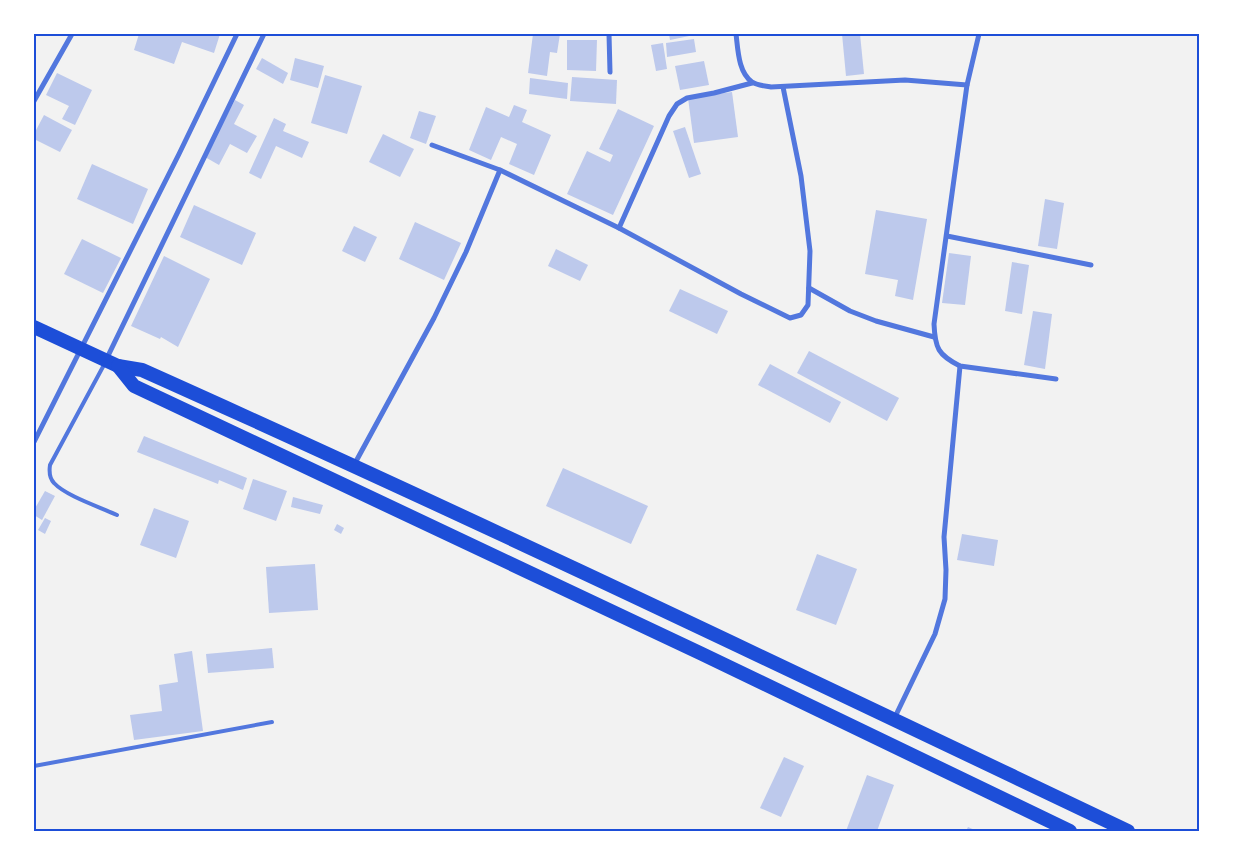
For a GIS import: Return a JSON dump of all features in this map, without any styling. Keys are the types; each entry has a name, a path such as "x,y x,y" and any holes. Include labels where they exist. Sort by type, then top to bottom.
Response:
{"highway":[{"path":"34,327 112,364 142,370 354,465 1128,831"},
{"path":"112,364 134,386 691,648 1070,831"}],"street":[{"path":"34,100 72,34"},
{"path":"34,442 180,154 237,34"},
{"path":"112,364 264,34"},
{"path":"608,34 610,72"},
{"path":"736,34 742,71 752,83"},
{"path":"979,34 967,85 934,324 934,337 938,351 947,360 960,366 1056,379"},
{"path":"619,228 669,116 677,104 687,98 752,83 771,87 783,87 905,80 967,85"},
{"path":"432,145 500,170 619,228 741,294 790,318 801,315 808,305 810,250 800,176 783,87"},
{"path":"354,465 434,318 466,252 500,170"},
{"path":"947,236 1090,265"},
{"path":"809,288 850,311 876,321 934,337"},
{"path":"894,720 935,634 945,599 944,537 960,366"}],"lane":[{"path":"112,364 50,465 49,474 53,483 64,491 117,515"},
{"path":"34,766 272,722"}],"building":[{"path":"139,34 220,34 214,53 182,42 174,64 134,50"},
{"path":"533,34 560,34 557,53 550,52 547,76 528,73"},
{"path":"669,34 693,34 694,35 670,40"},
{"path":"842,34 860,34 864,74 846,76"},
{"path":"694,39 696,52 667,57 666,43"},
{"path":"567,40 597,40 596,71 567,70"},
{"path":"663,43 667,69 656,71 651,45"},
{"path":"262,58 288,73 283,84 256,69"},
{"path":"295,58 324,66 318,88 290,80"},
{"path":"704,61 709,85 680,90 675,66"},
{"path":"57,73 92,90 75,125 62,119 69,106 46,95"},
{"path":"325,75 362,86 347,134 311,123"},
{"path":"572,77 617,80 616,104 570,101"},
{"path":"530,78 568,83 567,99 529,94"},
{"path":"732,92 738,137 694,143 688,98"},
{"path":"235,100 244,105 234,124 257,136 247,153 230,144 219,165 205,157"},
{"path":"514,105 527,110 522,122 551,135 534,175 509,164 517,144 501,137 491,160 469,150 486,107 509,117"},
{"path":"618,109 654,126 613,215 567,194 587,151 610,162 613,155 599,149"},
{"path":"419,111 436,116 426,144 410,138"},
{"path":"44,115 72,130 60,152 34,139 34,134"},
{"path":"274,118 286,124 283,131 309,142 302,158 276,146 261,179 249,173"},
{"path":"685,127 701,174 689,178 673,131"},
{"path":"383,134 414,149 400,177 369,162"},
{"path":"92,164 148,189 133,224 77,199"},
{"path":"1045,199 1064,203 1057,249 1038,246"},
{"path":"194,205 256,233 242,265 180,237"},
{"path":"876,210 927,219 913,300 895,296 898,280 865,274"},
{"path":"415,222 461,243 444,280 399,259"},
{"path":"354,226 377,237 365,262 342,251"},
{"path":"82,239 121,258 103,293 64,274"},
{"path":"556,249 588,265 580,281 548,266"},
{"path":"949,253 971,256 965,305 942,303"},
{"path":"164,256 210,279 178,347 161,337 160,339 131,326"},
{"path":"1012,262 1029,265 1022,314 1005,311"},
{"path":"680,289 728,311 717,334 669,311"},
{"path":"1033,311 1052,314 1045,369 1024,365"},
{"path":"809,351 899,398 887,421 797,373"},
{"path":"770,364 841,402 830,423 758,385"},
{"path":"144,436 247,478 243,490 219,480 218,484 137,452"},
{"path":"563,468 648,506 631,544 546,506"},
{"path":"253,479 287,491 276,521 243,509"},
{"path":"45,491 55,496 42,520 34,515 34,510"},
{"path":"293,497 323,505 320,514 291,507"},
{"path":"154,508 189,521 176,558 140,545"},
{"path":"45,518 51,521 45,534 38,530"},
{"path":"337,524 344,528 341,534 334,530"},
{"path":"962,534 998,540 994,566 957,560"},
{"path":"817,554 857,569 836,625 796,610"},
{"path":"315,564 318,610 269,613 266,567"},
{"path":"272,648 274,668 208,673 206,654"},
{"path":"192,651 203,731 134,740 130,715 162,711 159,685 178,682 174,654"},
{"path":"784,757 804,766 781,817 760,808"},
{"path":"867,775 894,785 877,831 846,831"},
{"path":"968,827 977,831 966,831"}]}
